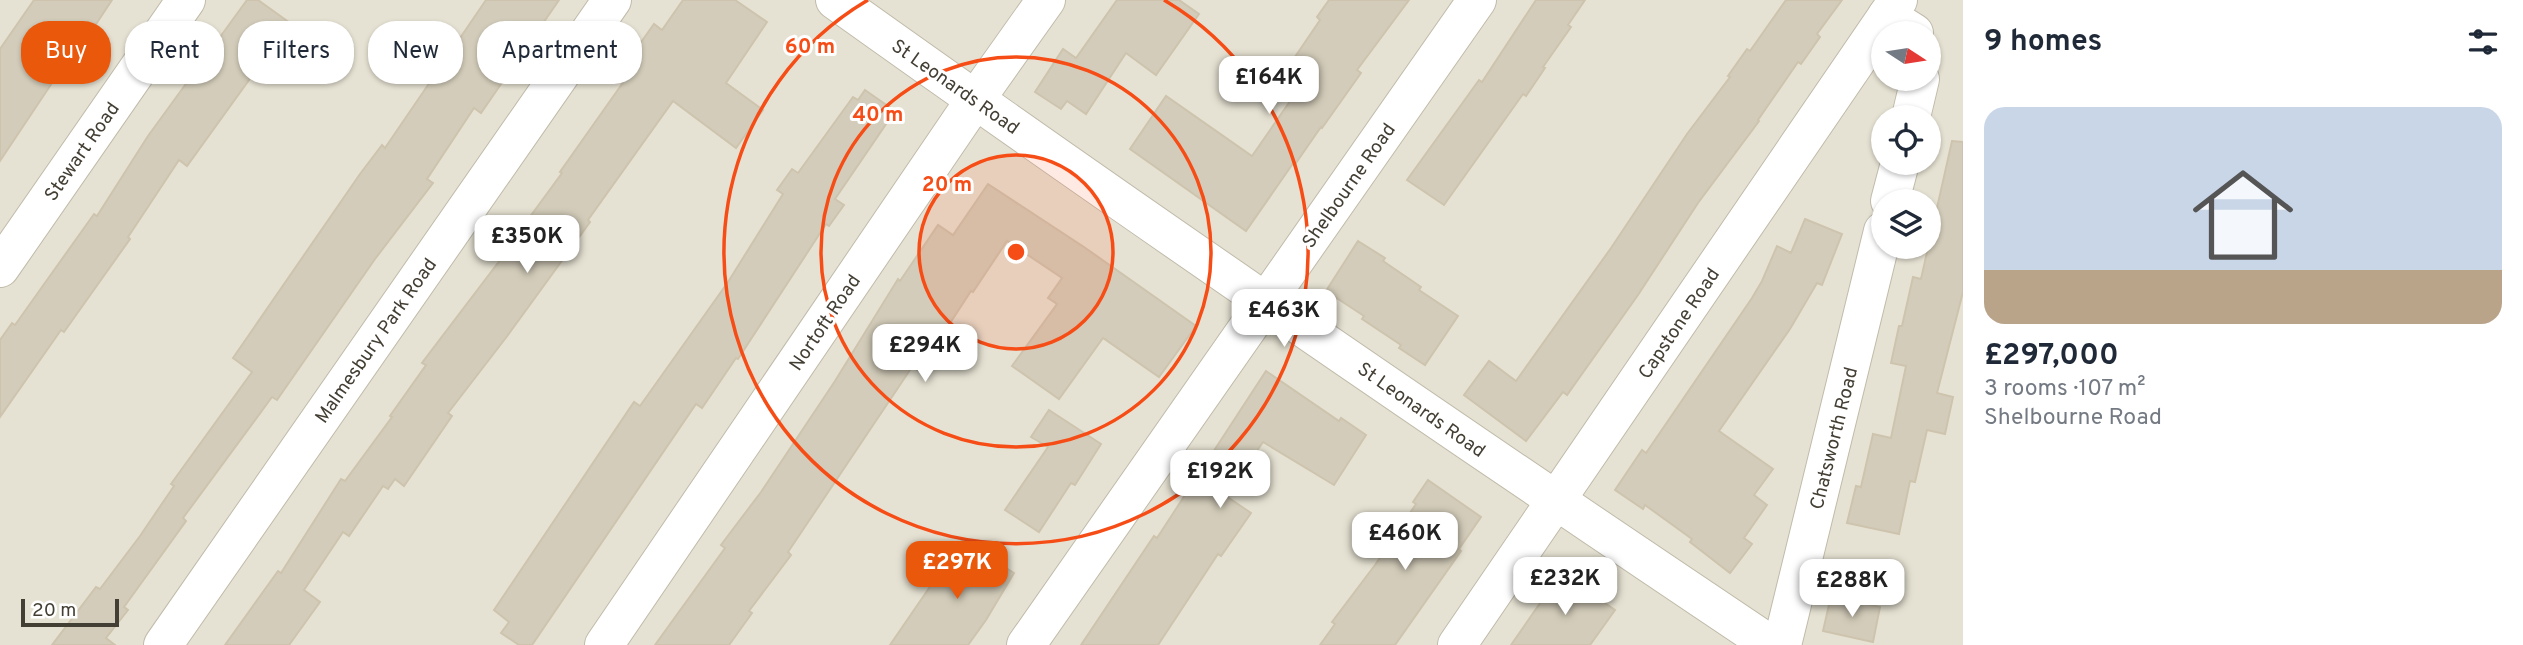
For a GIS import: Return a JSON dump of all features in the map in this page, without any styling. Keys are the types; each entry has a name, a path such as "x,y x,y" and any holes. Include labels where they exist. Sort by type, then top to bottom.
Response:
{"street":[{"name":"Stewart Road","path":"0,268 186,0"},
{"name":"Malmesbury Park Road","path":"163,645 611,0"},
{"name":"St Leonards Road","path":"835,0 975,100 1771,645"},
{"name":"Nortoft Road","path":"604,645 1046,0"},
{"name":"Shelbourne Road","path":"1026,645 1477,0"},
{"name":"Capstone Road","path":"1457,645 1900,16"},
{"name":"Chatsworth Road","path":"1782,645 1876,259"}],"shaded area":[{"path":"0,0 1963,0 1963,645 0,645"}],"building":[{"path":"34,0 112,0 98,21 21,21 21,84 51,84 0,161 0,49"},
{"path":"247,0 258,0 287,21 238,21 238,84 246,84 187,166 179,160 128,237 130,239 0,417 0,340 12,323 15,325 94,214 97,216 148,136 186,84 224,84 224,32"},
{"path":"486,0 559,0 545,21 477,21 477,84 501,84 481,113 474,108 427,179 433,183 375,259 277,400 272,397 183,518 186,521 124,607 128,610 106,638 115,645 52,645 96,587 100,589 140,536 174,486 171,484 252,372 233,358 360,174 382,145 385,148 429,84 463,84 463,34"},
{"path":"683,0 735,0 767,22 726,83 763,110 736,148 673,101 588,220 590,222 448,413 452,416 404,486 395,479 388,489 383,486 349,536 343,532 304,590 320,602 289,645 225,645 278,571 281,573 341,479 345,481 392,417 390,416 426,365 422,363 529,222 527,221 562,173 560,172 622,84 642,84 642,41 654,24 662,30"},
{"path":"1117,0 1179,0 1199,14 1156,75 1126,53 1086,114 1067,101 1061,109 1035,92 1063,49 1076,58"},
{"path":"1329,0 1409,0 1357,70 1361,73 1246,231 1130,149 1166,96 1252,156 1295,94 1278,82 1320,20 1317,17"},
{"path":"1536,0 1585,0 1568,25 1571,27 1526,96 1523,94 1444,205 1407,180 1479,80 1482,82"},
{"path":"1786,0 1842,0 1817,34 1820,37 1801,64 1798,62 1759,121 1698,203 1638,295 1567,395 1563,392 1526,441 1464,395 1489,361 1516,381 1747,49 1750,51"},
{"path":"865,90 895,111 835,199 844,205 829,226 826,224 738,359 736,358 702,408 696,404 532,645 519,645 501,633 509,622 494,610 634,402 640,406 728,282 783,194 777,190 792,169 798,173 853,97 858,100"},
{"path":"1952,141 1963,142 1963,292 1937,393 1953,397 1945,434 1927,430 1915,482 1910,481 1899,534 1847,523 1856,486 1861,487 1873,434 1891,438 1906,366 1891,363 1913,277 1921,279 1925,259 1941,259 1941,190"},
{"path":"988,184 1196,326 1159,377 1103,338 1059,399 1012,366 1057,304 1048,298 1062,278 1007,241 919,371 912,367 788,552 791,555 749,611 752,613 729,645 655,645 725,548 721,545 761,492 835,381 898,279 900,281 938,225 953,235"},
{"path":"1805,219 1842,234 1822,285 1817,283 1790,329 1719,431 1773,469 1754,495 1767,505 1744,538 1752,544 1730,573 1690,542 1692,539 1645,505 1643,509 1615,490 1642,450 1646,453 1752,298 1777,246 1791,253"},
{"path":"1358,241 1385,258 1383,261 1421,287 1419,290 1458,316 1425,365 1362,319 1364,316 1326,291"},
{"path":"1266,371 1339,421 1341,418 1366,435 1334,485 1263,442 1226,496 1251,513 1221,556 1218,554 1158,645 1081,645 1154,536 1157,538"},
{"path":"1049,410 1101,444 1075,485 1071,483 1039,532 1005,510 1048,447 1031,437"},
{"path":"1428,480 1481,517 1459,549 1461,551 1395,645 1320,645 1335,624 1332,622 1416,504 1413,502"},
{"path":"962,540 1014,573 986,620 968,645 890,645"},
{"path":"1561,573 1615,610 1590,645 1511,645"},
{"path":"1831,596 1880,607 1873,642 1823,631"}]}
